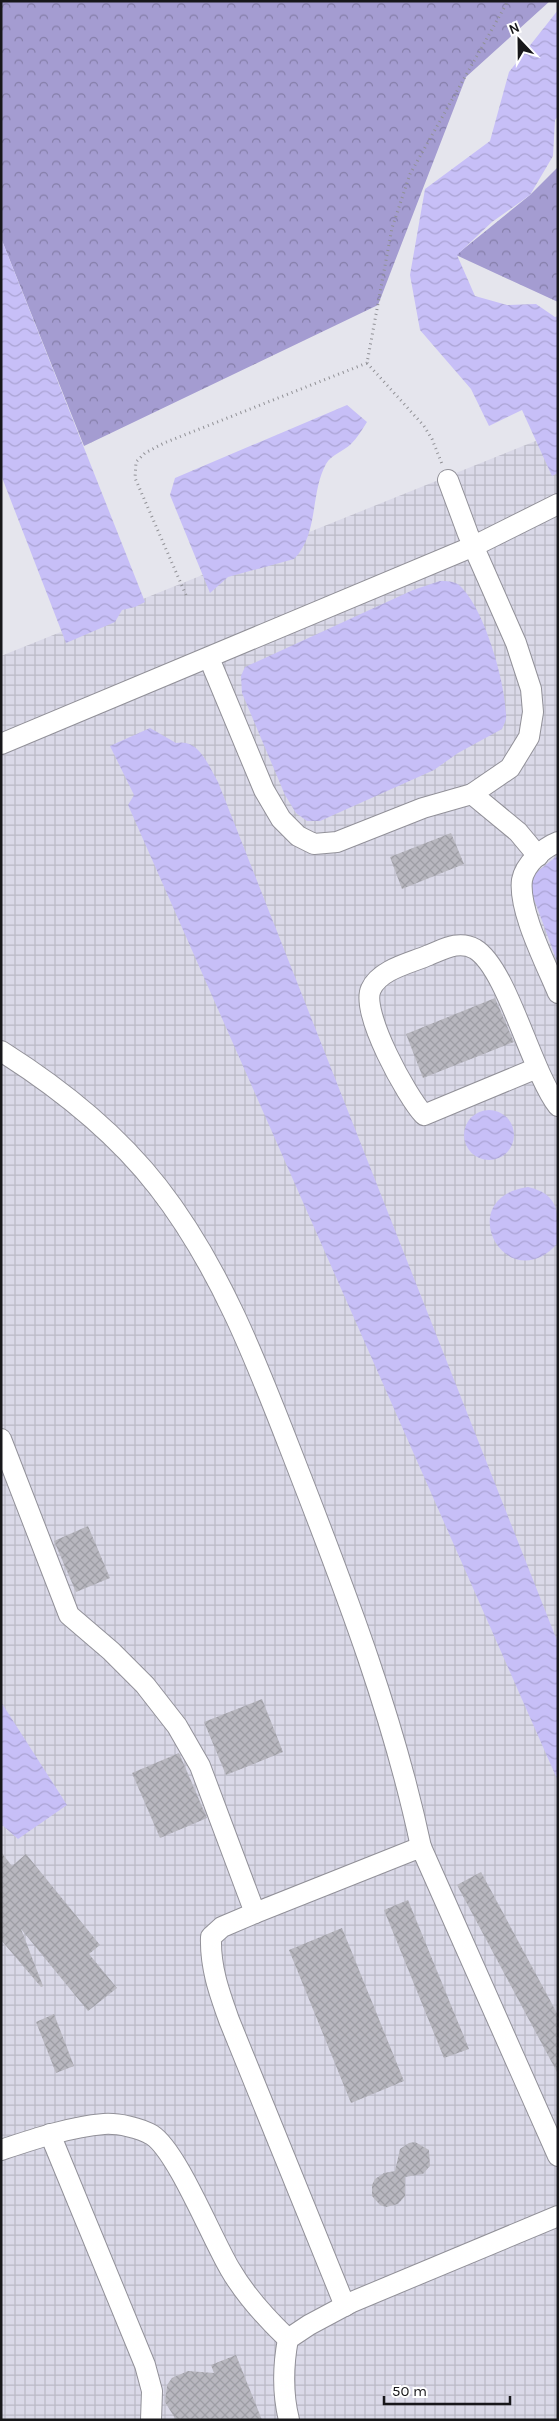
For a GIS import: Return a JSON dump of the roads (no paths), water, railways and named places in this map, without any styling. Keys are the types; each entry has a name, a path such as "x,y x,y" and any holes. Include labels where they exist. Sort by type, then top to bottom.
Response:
{"lane":[{"path":"209,658 264,790 281,818 298,836 314,844 337,842 423,808 472,794 510,768 529,737 533,712 531,689 516,643 448,480"},
{"path":"1,744 209,658 348,597 474,546 558,504"},
{"path":"472,794 518,832 538,856"},
{"path":"558,842 532,860 522,880 526,912 558,993"},
{"path":"537,1068 424,1115 413,1104 398,1078 380,1037 368,1001 370,989 379,978 391,970 458,944 476,949 494,969 537,1068 547,1092 558,1106"},
{"path":"1,1050 44,1079 125,1151 157,1186 185,1224 212,1269 257,1366 338,1574 384,1705 406,1778 421,1847 558,2156"},
{"path":"1,1439 69,1615 111,1651 145,1685 177,1726 200,1766 256,1913"},
{"path":"345,2306 229,2020 210,1959 211,1937 222,1927 421,1847"},
{"path":"1,2150 50,2134 106,2124 133,2128 152,2135 170,2155 230,2270 264,2315 288,2339"},
{"path":"50,2134 145,2365 152,2391 151,2420"},
{"path":"289,2420 286,2407 283,2366 288,2339 309,2324 345,2306 558,2216"}],"water":[{"path":"558,10 558,116 555,120 553,156 530,195 492,222 457,255 475,296 507,305 536,304 555,317 558,316 558,473 552,476 522,410 489,426 471,389 420,330 410,275 425,189 490,141 509,72"},
{"path":"1,238 145,602 122,610 115,622 66,643 1,475"},
{"path":"347,405 367,422 351,444 331,458 326,464 321,475 311,526 302,549 294,559 228,577 210,593 170,495 175,478"},
{"path":"440,581 459,585 477,610 485,627 492,645 505,700 506,718 502,729 458,753 434,770 320,821 307,821 296,813 285,795 242,693 241,676 245,667 413,590"},
{"path":"150,728 176,743 191,745 197,749 202,754 218,782 558,1643 558,1781 128,805 134,795 110,746"},
{"path":"558,855 558,964 527,880"},
{"path":"489,1110 503,1114 510,1121 514,1135 510,1149 503,1156 489,1160 475,1156 468,1149 464,1135 468,1121 475,1114"},
{"path":"528,1187 546,1194 555,1206 558,1223 558,1243 539,1258 521,1260 506,1254 495,1241 490,1225 493,1209 505,1195"},
{"path":"1,1702 67,1805 18,1839 1,1824"}]}
